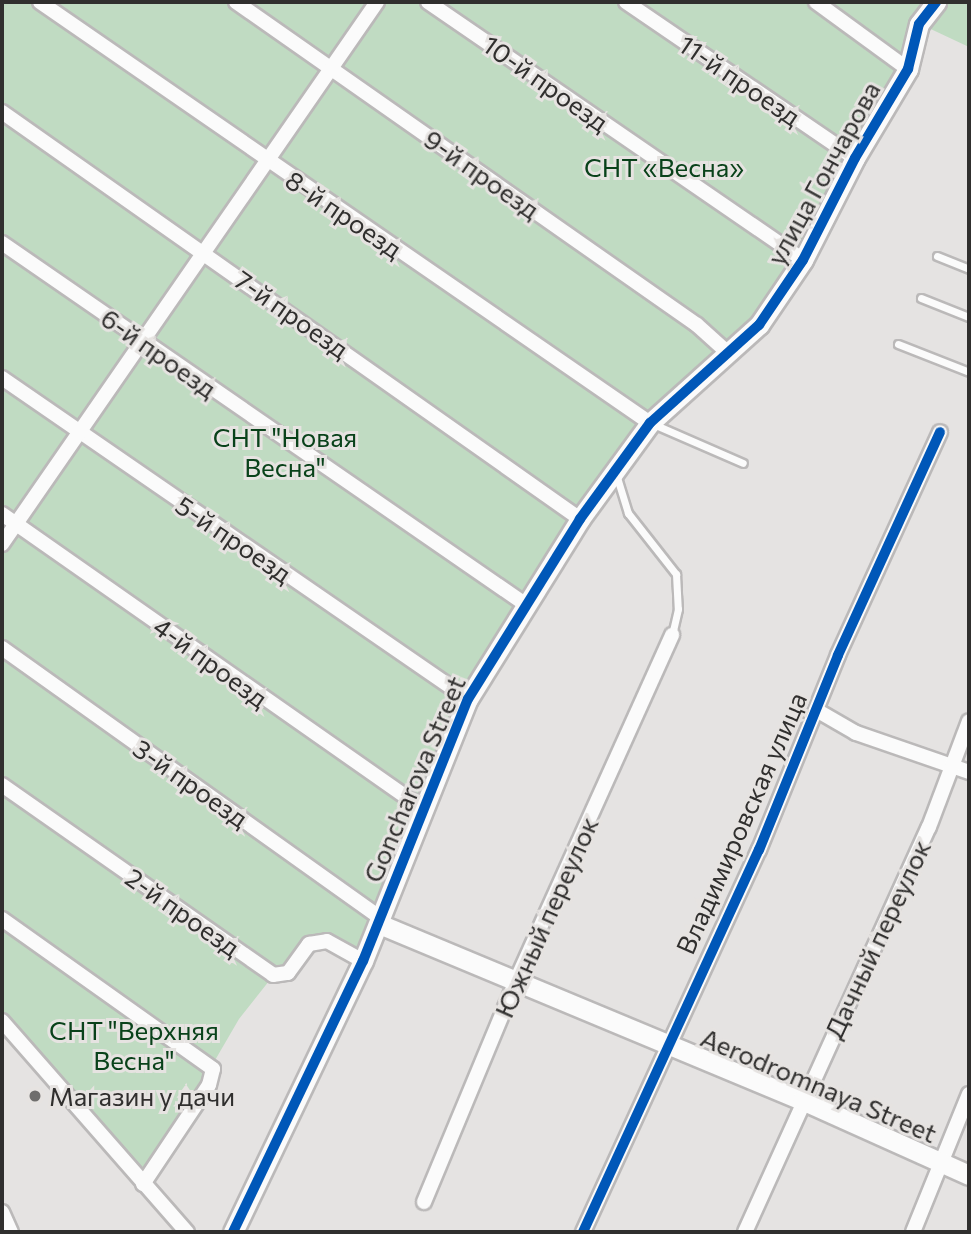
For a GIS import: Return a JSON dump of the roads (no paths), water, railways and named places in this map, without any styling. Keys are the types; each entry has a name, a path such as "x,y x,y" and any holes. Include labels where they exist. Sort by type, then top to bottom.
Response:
{"street":[{"name":"8-й проезд","path":"40,2 265,160 650,423"},
{"name":"9-й проезд","path":"236,2 697,325 726,351"},
{"path":"2,544 202,250 377,2"},
{"name":"10-й проезд","path":"428,2 803,260"},
{"name":"11-й проезд","path":"626,2 855,158"},
{"path":"817,2 908,69"},
{"name":"улица Гончарова","path":"726,351 759,325 803,260 855,158 908,69 919,24 936,2"},
{"name":"7-й проезд","path":"2,112 202,250 580,519"},
{"name":"6-й проезд","path":"2,243 140,341 525,604"},
{"name":"Goncharova Street","path":"233,1232 363,961 468,698 525,604 615,470 650,423 726,351"},
{"name":"5-й проезд","path":"2,378 468,698"},
{"name":"Владимировская улица","path":"583,1232 818,711 838,655 940,432"},
{"name":"4-й проезд","path":"2,514 422,808"},
{"name":"Южный переулок","path":"424,1202 515,983 672,635"},
{"name":"3-й проезд","path":"2,648 380,921"},
{"path":"818,711 856,733 969,772"},
{"name":"Дачный переулок","path":"745,1232 954,765 969,721"},
{"name":"2-й проезд","path":"2,785 273,975 288,974 309,944 327,941 363,961"},
{"path":"2,919 213,1069 209,1085 143,1184"},
{"name":"Aerodromnaya Street","path":"380,921 515,983 802,1100 969,1175"},
{"path":"2,1021 187,1232"},
{"path":"914,1232 969,1094"},
{"path":"2,1212 11,1232"}],"lane":[{"path":"937,256 969,269"},
{"path":"921,298 969,317"},
{"path":"898,344 969,372"},
{"path":"650,423 743,463"},
{"path":"615,470 628,513 676,574 678,609 672,635"}],"place":[{"name":"Магазин у дачи","path":"35,1096"}],"park label":[{"name":"СНТ «Весна»","path":"664,167"},
{"name":"СНТ \"Новая Весна\"","path":"285,452"},
{"name":"СНТ \"Верхняя Весна\"","path":"134,1045"}]}
